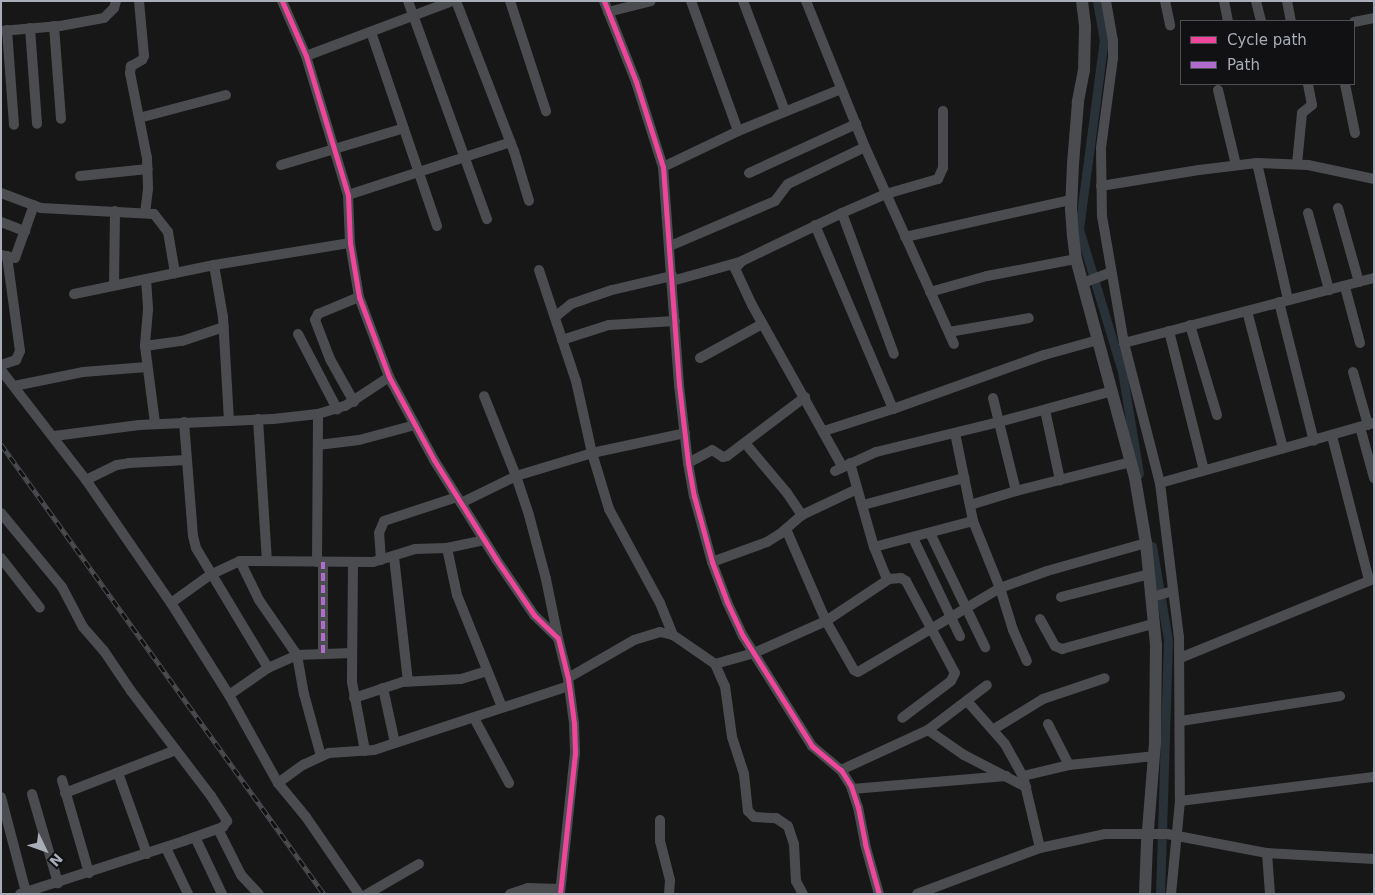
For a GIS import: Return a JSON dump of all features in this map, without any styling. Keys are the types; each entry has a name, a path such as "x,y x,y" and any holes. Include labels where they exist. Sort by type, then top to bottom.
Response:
{"street":[{"path":"14,125 4,31 104,18 114,8 116,1"},
{"path":"139,1 144,56 142,60 131,66 130,73 148,169 145,213"},
{"path":"282,1 306,56 348,195 350,243 359,298 389,377 415,425 484,540 534,614 558,638"},
{"path":"408,1 487,219"},
{"path":"306,56 452,1"},
{"path":"456,1 511,142 529,201"},
{"path":"510,1 546,111"},
{"path":"604,1 636,82 663,167 679,385 688,463 694,496 712,562 727,602 754,653 812,746 841,770 852,789 879,894"},
{"path":"608,12 651,1"},
{"path":"691,1 738,131"},
{"path":"743,1 785,111"},
{"path":"806,1 865,147 954,344"},
{"path":"1082,1 1084,70 1078,102 1071,200 1076,259 1087,281 1098,340 1131,462 1150,574 1163,594"},
{"path":"1106,1 1114,58 1101,148 1100,186 1106,274 1160,484 1163,594 1180,658 1180,801 1171,894"},
{"path":"1165,1 1170,25"},
{"path":"1224,1 1228,20"},
{"path":"1256,1 1261,20"},
{"path":"1287,1 1291,20"},
{"path":"1355,22 1374,18"},
{"path":"54,26 61,119"},
{"path":"30,28 37,124"},
{"path":"371,32 437,226"},
{"path":"1297,164 1302,113 1312,105 1308,85"},
{"path":"1345,85 1355,133"},
{"path":"663,167 738,131 841,89"},
{"path":"1218,90 1236,165"},
{"path":"139,118 226,95"},
{"path":"555,317 571,304 612,290 740,262 886,194 931,182 942,174 943,112"},
{"path":"749,173 856,124"},
{"path":"281,165 404,128"},
{"path":"348,195 511,142"},
{"path":"670,246 775,201 790,183 865,147"},
{"path":"1100,186 1257,163 1297,164 1374,178"},
{"path":"1257,163 1314,441"},
{"path":"80,176 148,169"},
{"path":"1,193 51,209 154,214 164,224 171,244 175,273"},
{"path":"905,236 1071,200"},
{"path":"1,365 16,360 20,351 4,255 15,258 34,205"},
{"path":"1338,208 1359,282"},
{"path":"114,285 115,211"},
{"path":"842,213 894,354"},
{"path":"1308,213 1329,290"},
{"path":"1,222 25,231"},
{"path":"816,225 893,409"},
{"path":"74,294 214,265 350,243"},
{"path":"930,292 987,276 1076,259"},
{"path":"740,262 736,269 737,275 762,324 857,489 874,547 890,579"},
{"path":"214,265 224,327 229,421"},
{"path":"539,270 576,381 592,453 614,521 660,603 673,635"},
{"path":"1087,281 1106,274"},
{"path":"1124,343 1374,278"},
{"path":"146,279 148,310 145,346 155,424"},
{"path":"1345,286 1360,343"},
{"path":"354,402 330,359 315,320 318,314 359,298"},
{"path":"1247,310 1283,448"},
{"path":"948,332 1029,318"},
{"path":"562,340 609,325 675,321"},
{"path":"700,358 762,324"},
{"path":"1190,325 1216,416"},
{"path":"145,346 182,341 224,327"},
{"path":"1169,331 1204,470"},
{"path":"298,334 337,409"},
{"path":"824,431 893,409 1044,355 1098,340"},
{"path":"14,386 83,372 148,367"},
{"path":"1,370 54,436 171,603 229,695 278,783 306,818 359,894"},
{"path":"1353,372 1367,425 1374,478"},
{"path":"54,436 155,424 229,421 318,414 354,402 389,377"},
{"path":"843,467 876,452 999,422 1112,391"},
{"path":"484,396 516,476 529,515 546,579 569,682 574,723 575,753 560,892 528,888 510,894"},
{"path":"688,463 712,450 724,457 746,444 805,397"},
{"path":"993,398 1016,490"},
{"path":"1045,410 1060,480"},
{"path":"318,414 323,653"},
{"path":"258,419 267,561"},
{"path":"184,422 193,536 196,548 210,575 268,668"},
{"path":"318,445 359,440 415,425"},
{"path":"1160,484 1367,425"},
{"path":"955,432 974,521 1000,588 1013,630 1027,661"},
{"path":"381,560 379,533 384,521 459,500 516,476 592,453 685,433"},
{"path":"1180,658 1372,580 1332,436"},
{"path":"746,444 788,493 802,515"},
{"path":"86,480 117,465 187,460"},
{"path":"970,505 1016,490 1131,462"},
{"path":"863,505 964,478"},
{"path":"712,562 754,547 786,529 802,515 857,489"},
{"path":"1,513 62,587 83,627 104,651 225,816 226,824 218,829 166,848 38,891 23,893 1,797"},
{"path":"874,547 974,521"},
{"path":"786,529 826,621 854,670 858,672 1000,588 1047,571 1146,544"},
{"path":"930,533 985,646"},
{"path":"913,538 960,636"},
{"path":"171,603 210,575 240,561 353,562 381,560 415,550 447,548 484,540"},
{"path":"447,548 456,595 502,707"},
{"path":"394,557 408,681"},
{"path":"1,558 40,608"},
{"path":"240,561 259,600 297,654 304,694 321,756"},
{"path":"353,562 352,653 354,698 365,751"},
{"path":"1,577 11,570"},
{"path":"1061,597 1150,574"},
{"path":"715,664 754,653 826,621 890,579 904,579 932,628 955,676 902,718"},
{"path":"1145,894 1158,834 1154,756 1157,682 1153,624 1163,594"},
{"path":"1040,618 1055,646 1062,649 1153,624"},
{"path":"278,783 291,772 321,756 337,752 365,751 395,743 474,718 569,682 644,635 660,632 673,635 715,664 725,686 732,737 744,774 748,811 754,817 776,818 788,826 794,844 796,881 803,894"},
{"path":"229,695 268,668 297,654 352,653"},
{"path":"354,698 408,681 461,679 487,671"},
{"path":"994,729 1043,699 1105,678"},
{"path":"841,770 928,730 987,685"},
{"path":"383,688 395,743"},
{"path":"1181,721 1340,696"},
{"path":"967,701 994,729 1005,744 1024,782 1040,848"},
{"path":"474,718 509,783"},
{"path":"1048,724 1069,765"},
{"path":"928,730 964,755 1006,776 1024,782 1069,765 1154,756"},
{"path":"65,793 176,750"},
{"path":"118,774 147,854"},
{"path":"852,789 1006,776"},
{"path":"1180,801 1374,777"},
{"path":"62,780 89,873"},
{"path":"32,794 58,883"},
{"path":"660,820 660,841 670,880 669,894"},
{"path":"218,829 241,874 259,894"},
{"path":"917,894 1040,848 1105,834 1178,835 1267,853 1374,859"},
{"path":"195,837 222,894"},
{"path":"166,848 188,894"},
{"path":"1267,853 1270,894"},
{"path":"367,894 419,864"}],"waterway":[{"path":"1097,1 1104,39 1079,229 1122,371 1139,474"},
{"path":"1152,546 1168,640 1160,894"}],"railway":[{"path":"1,444 324,894"}],"marked path":[{"path":"323,562 323,653"}],"cycle path":[{"path":"282,1 306,56 348,195 350,243 359,297 389,377 434,460 496,559 534,615 558,638 568,678 574,723 575,753 560,894"},
{"path":"604,1 636,82 663,167 679,385 688,463 694,496 712,562 727,602 743,636 812,746 841,770 851,786 858,807 865,844 879,894"}]}
